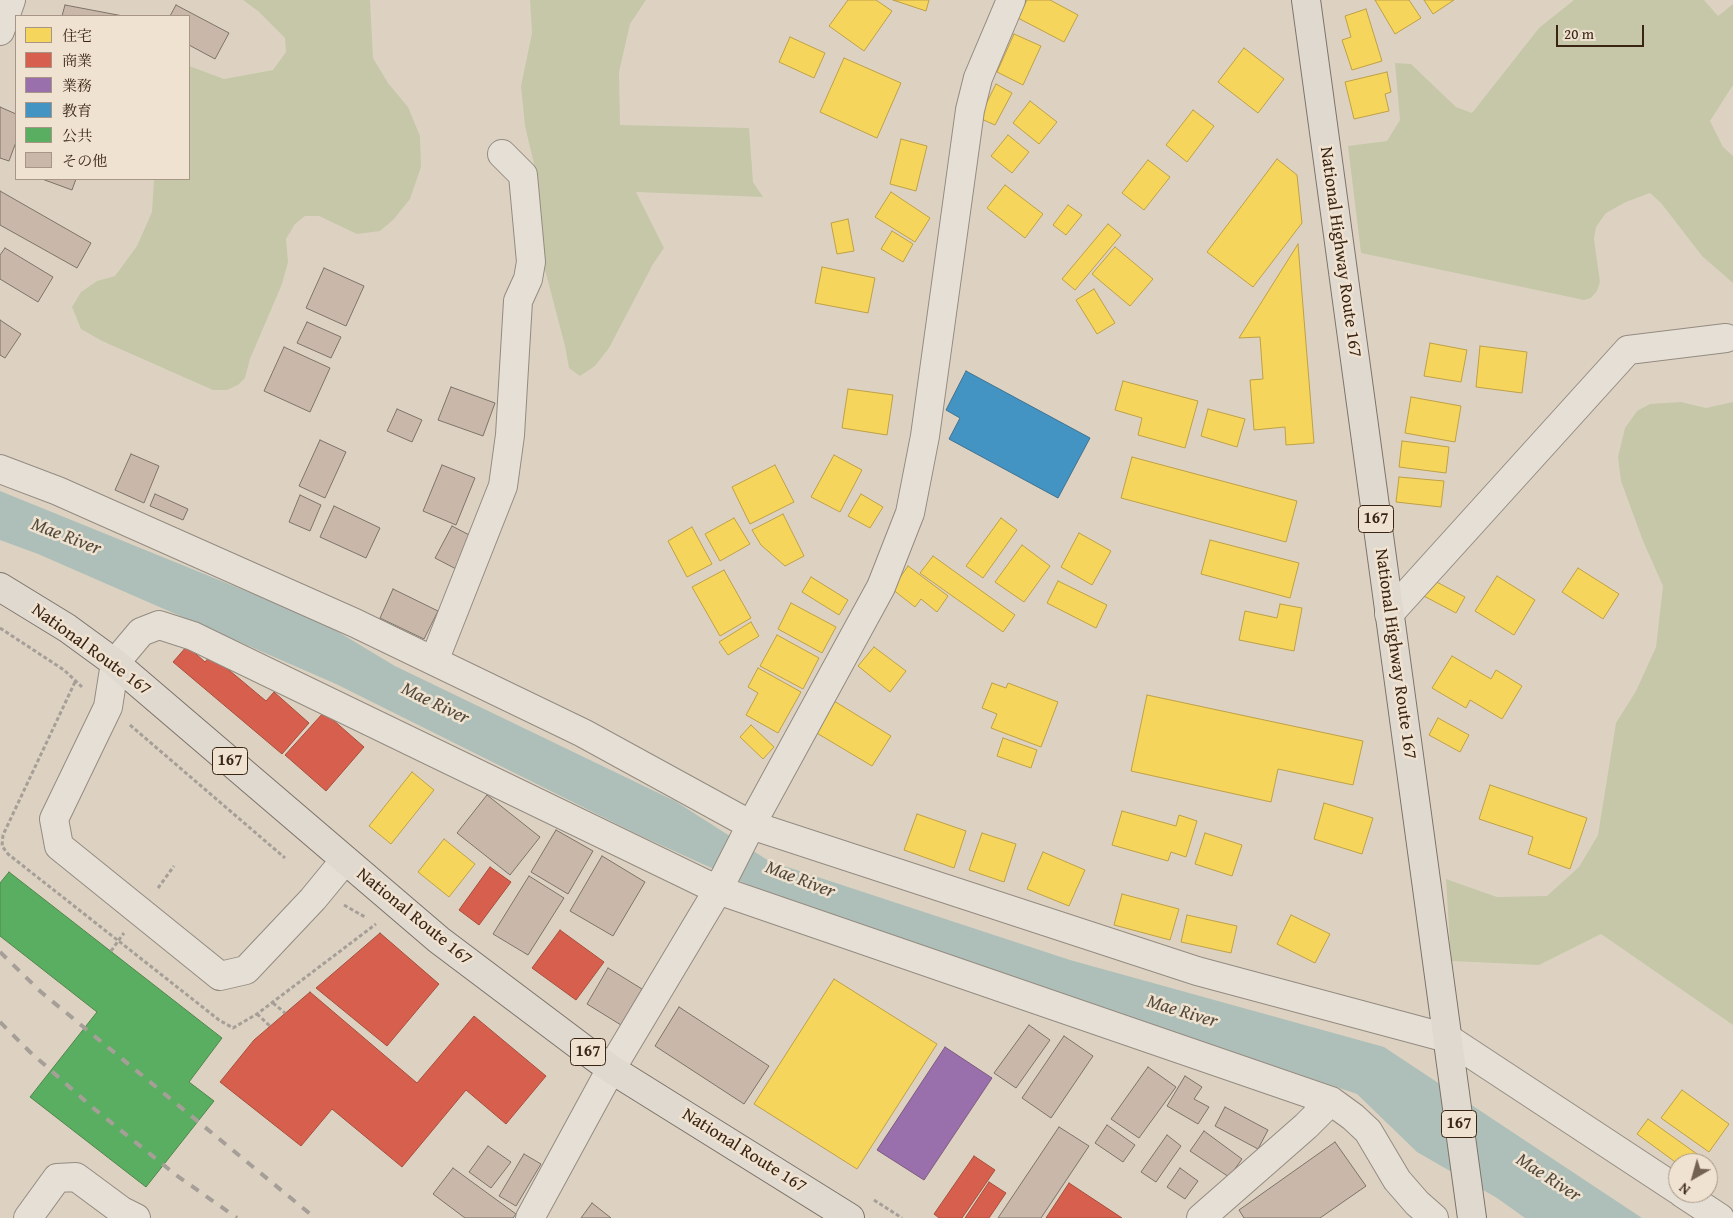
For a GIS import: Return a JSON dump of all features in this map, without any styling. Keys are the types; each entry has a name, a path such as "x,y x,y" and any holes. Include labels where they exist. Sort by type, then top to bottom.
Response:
{"highway":[{"name":"National Highway Route 167","path":"1306,0 1472,1214"},
{"name":"National Route 167","path":"0,587 67,628 115,663 439,940 611,1069 850,1218"}],"street":[{"path":"0,31 11,0"},
{"path":"530,1218 611,1069 718,890 751,825 880,587 910,513 925,436 970,110 978,78 1011,0"},
{"path":"434,661 503,486 509,444 518,301 528,279 531,262 523,175 502,154"},
{"path":"1389,614 1628,350 1726,338"},
{"path":"0,469 58,491 355,623 583,734 751,825 1197,970 1447,1038 1668,1183"},
{"path":"345,860 313,899 246,970 220,976 59,846 54,819 108,707 115,663 141,632 158,625 193,636 718,890 1331,1101 1368,1131 1397,1180 1417,1203 1434,1218"},
{"path":"1201,1218 1306,1126 1331,1101"},
{"path":"28,1218 57,1178 76,1177 122,1211 136,1218"},
{"path":"1697,1203 1720,1218"}],"path":[{"path":"0,628 64,670 75,682"},
{"path":"127,722 286,858"},
{"path":"155,892 174,866"},
{"path":"111,951 128,928"},
{"path":"273,1003 285,1013"},
{"path":"257,1014 270,1026"}],"green space":[{"path":"243,0 370,0 373,58 388,83 408,107 420,136 421,167 410,199 394,219 380,231 357,234 319,216 305,216 295,224 286,239 288,262 282,284 250,359 245,378 238,385 227,390 213,390 102,341 81,329 72,307 81,292 97,281 115,276 137,246 152,212 154,180 190,180 190,66 224,79 273,70 286,52 285,38 258,11"},
{"path":"530,0 646,0 630,24 619,72 620,125 749,128 753,182 763,197 636,192 664,248 653,264 609,348 595,366 580,376 569,368 538,243 535,168 525,126 521,86 532,33"},
{"path":"1574,0 1704,0 1718,16 1733,4 1733,85 1710,121 1723,147 1733,156 1733,283 1702,256 1661,203 1650,193 1626,202 1606,213 1596,227 1594,239 1600,282 1597,291 1591,298 1584,300 1361,253 1348,146 1387,141 1400,120 1395,63 1411,64 1456,107 1472,113 1539,28"},
{"path":"1681,402 1706,408 1733,402 1733,1025 1601,934 1539,965 1451,961 1446,879 1497,897 1547,896 1579,867 1598,835 1616,723 1636,691 1656,647 1663,586 1643,541 1621,481 1618,457 1625,428 1637,411 1650,404"}],"water":[{"name":"Mae River","path":"0,491 320,621 395,666 675,801 769,861 1070,960 1384,1047 1642,1218 1525,1218 1497,1198 1417,1152 1357,1094 777,898 639,835 336,684 38,554 0,540"}],"building: 住宅":[{"path":"848,0 876,0 892,11 864,51 829,26"},
{"path":"893,0 929,0 926,11"},
{"path":"1027,0 1050,0 1078,15 1064,42 1018,18"},
{"path":"1375,0 1409,0 1421,18 1395,34"},
{"path":"1424,0 1454,0 1433,14"},
{"path":"1366,9 1382,61 1352,70 1342,40 1351,37 1345,16"},
{"path":"1014,34 1041,46 1023,85 997,72"},
{"path":"790,37 825,53 814,78 779,62"},
{"path":"1244,48 1284,79 1258,113 1218,82"},
{"path":"844,58 901,83 877,138 820,112"},
{"path":"1387,72 1391,92 1385,94 1389,111 1354,119 1345,82"},
{"path":"996,84 1012,93 995,125 979,118"},
{"path":"1030,101 1057,122 1039,144 1013,123"},
{"path":"1193,110 1214,126 1187,162 1166,145"},
{"path":"1008,135 1029,152 1012,173 991,156"},
{"path":"901,139 927,146 916,191 890,184"},
{"path":"1277,159 1297,175 1302,223 1253,287 1207,252"},
{"path":"1148,160 1170,177 1144,210 1122,193"},
{"path":"1005,185 1043,214 1025,238 987,208"},
{"path":"891,192 930,218 915,242 875,217"},
{"path":"1068,205 1082,215 1066,235 1053,225"},
{"path":"848,219 854,251 837,254 831,223"},
{"path":"1108,224 1121,235 1075,290 1062,279"},
{"path":"892,231 913,244 903,262 881,249"},
{"path":"1298,244 1314,443 1286,445 1285,427 1254,430 1250,380 1263,379 1260,337 1239,338"},
{"path":"1115,247 1153,279 1130,306 1092,274"},
{"path":"822,267 875,278 868,313 815,303"},
{"path":"1094,289 1115,323 1097,334 1076,300"},
{"path":"1430,343 1467,350 1461,382 1424,376"},
{"path":"1480,346 1527,352 1522,393 1476,387"},
{"path":"1123,381 1198,401 1185,448 1138,435 1142,418 1115,410"},
{"path":"848,389 893,395 887,435 842,428"},
{"path":"1411,397 1461,406 1455,442 1405,433"},
{"path":"1208,409 1245,419 1237,447 1201,436"},
{"path":"1402,441 1449,447 1446,473 1399,467"},
{"path":"834,455 862,470 840,512 811,497"},
{"path":"1132,457 1297,501 1286,542 1121,498"},
{"path":"775,465 794,502 750,524 732,487"},
{"path":"1399,477 1444,481 1441,507 1396,502"},
{"path":"861,494 883,507 870,528 848,516"},
{"path":"783,514 804,556 785,566 761,545 752,530"},
{"path":"734,518 750,544 720,561 705,534"},
{"path":"1001,518 1017,530 983,578 966,566"},
{"path":"692,527 712,564 687,577 668,541"},
{"path":"1079,533 1111,551 1092,585 1061,567"},
{"path":"1210,540 1299,563 1290,598 1201,574"},
{"path":"1022,545 1050,566 1024,602 995,582"},
{"path":"933,556 1015,615 1003,632 920,573"},
{"path":"908,566 948,596 937,612 921,599 915,607 892,589"},
{"path":"1578,568 1619,594 1603,619 1562,592"},
{"path":"724,570 751,618 720,636 692,587"},
{"path":"1497,576 1535,600 1514,635 1475,611"},
{"path":"811,577 848,600 839,615 802,592"},
{"path":"1431,579 1465,597 1456,613 1422,595"},
{"path":"1058,581 1107,605 1096,628 1047,603"},
{"path":"791,603 836,627 822,653 778,629"},
{"path":"1280,604 1302,608 1294,651 1239,640 1245,611 1277,618"},
{"path":"751,622 759,636 728,655 719,642"},
{"path":"777,635 819,658 803,689 760,666"},
{"path":"874,647 906,671 890,692 858,666"},
{"path":"1452,656 1491,679 1496,670 1522,686 1502,719 1470,700 1466,708 1432,688"},
{"path":"758,668 801,692 778,733 746,715 758,693 748,687"},
{"path":"992,683 1006,688 1008,683 1058,702 1041,747 991,728 997,714 982,708"},
{"path":"1147,695 1363,741 1353,785 1278,769 1271,802 1131,771"},
{"path":"834,701 891,736 872,766 815,732"},
{"path":"1438,718 1469,735 1460,752 1429,735"},
{"path":"751,725 774,747 763,759 740,737"},
{"path":"1003,738 1037,750 1031,768 997,756"},
{"path":"412,772 434,790 391,844 369,826"},
{"path":"1490,785 1587,818 1570,869 1528,854 1533,837 1479,819"},
{"path":"1324,803 1373,818 1362,854 1314,839"},
{"path":"1122,811 1176,826 1179,815 1197,821 1186,857 1171,852 1168,861 1112,845"},
{"path":"917,814 966,831 954,868 904,850"},
{"path":"982,833 1016,844 1004,882 969,870"},
{"path":"1205,833 1242,845 1232,876 1195,864"},
{"path":"444,839 475,864 449,897 418,872"},
{"path":"1043,852 1085,870 1069,906 1027,889"},
{"path":"1122,894 1179,909 1170,940 1114,925"},
{"path":"1187,915 1237,926 1231,953 1181,942"},
{"path":"1291,915 1330,934 1315,963 1277,944"},
{"path":"834,979 937,1044 857,1169 754,1104"},
{"path":"1682,1090 1729,1124 1709,1152 1661,1118"},
{"path":"1648,1119 1696,1153 1668,1153 1668,1157 1637,1134"}],"building: 商業":[{"path":"187,646 205,662 211,655 266,701 274,692 309,723 282,754 173,662"},
{"path":"324,712 364,747 326,791 285,755"},
{"path":"490,867 511,882 479,925 459,910"},
{"path":"560,930 604,962 576,1000 532,968"},
{"path":"380,933 439,984 387,1046 316,988"},
{"path":"310,992 417,1083 474,1016 546,1076 506,1124 466,1090 402,1167 332,1109 301,1146 220,1082 254,1040"},
{"path":"974,1156 995,1170 962,1218 939,1218 934,1214"},
{"path":"989,1182 1006,1193 989,1218 965,1218"},
{"path":"1069,1183 1122,1218 1046,1218"}],"building: 業務":[{"path":"945,1047 992,1078 924,1180 877,1150"}],"building: 教育":[{"path":"966,371 1090,438 1058,498 949,439 960,418 946,410"}],"building: 公共":[{"path":"9,872 222,1038 189,1082 214,1101 146,1187 30,1097 97,1012 0,936 0,883"}],"building: その他":[{"path":"65,5 118,15 62,15"},
{"path":"176,5 229,33 215,59 190,46 190,15 171,15"},
{"path":"0,107 15,114 15,145 9,161 0,158"},
{"path":"45,180 76,180 72,190"},
{"path":"0,191 91,243 77,268 0,225"},
{"path":"5,248 53,277 38,302 0,279 0,255"},
{"path":"324,268 364,286 346,326 306,308"},
{"path":"0,320 21,334 5,358 0,355"},
{"path":"307,322 341,337 331,358 297,343"},
{"path":"284,347 330,368 310,412 264,391"},
{"path":"451,387 495,403 483,436 438,420"},
{"path":"397,409 422,420 412,442 387,431"},
{"path":"320,440 346,452 325,498 299,486"},
{"path":"131,454 159,466 144,503 115,490"},
{"path":"442,465 475,478 456,525 423,511"},
{"path":"155,494 188,509 183,520 150,506"},
{"path":"300,495 321,505 310,531 289,522"},
{"path":"334,506 380,528 366,558 320,537"},
{"path":"452,526 475,538 458,570 435,558"},
{"path":"393,589 438,611 424,639 380,618"},
{"path":"487,795 540,837 510,875 457,833"},
{"path":"556,830 593,851 568,894 531,872"},
{"path":"602,856 645,882 613,936 570,911"},
{"path":"529,876 564,898 528,955 493,934"},
{"path":"608,968 642,989 621,1025 587,1004"},
{"path":"679,1007 769,1066 744,1104 655,1046"},
{"path":"1029,1025 1050,1040 1016,1088 994,1073"},
{"path":"1064,1036 1093,1056 1051,1118 1022,1098"},
{"path":"1148,1067 1176,1087 1139,1138 1111,1119"},
{"path":"1185,1076 1202,1087 1194,1099 1209,1107 1198,1124 1167,1106"},
{"path":"1225,1107 1268,1130 1258,1149 1215,1126"},
{"path":"1107,1125 1135,1145 1123,1162 1095,1143"},
{"path":"1059,1127 1089,1146 1041,1218 998,1218"},
{"path":"1204,1131 1242,1159 1229,1177 1190,1151"},
{"path":"1167,1135 1181,1146 1156,1182 1141,1172"},
{"path":"1335,1142 1366,1186 1320,1218 1244,1218 1239,1210"},
{"path":"488,1146 511,1162 491,1188 469,1172"},
{"path":"524,1154 541,1164 516,1206 499,1196"},
{"path":"453,1168 516,1214 513,1218 465,1218 433,1194"},
{"path":"1180,1168 1198,1181 1185,1199 1167,1187"},
{"path":"592,1203 611,1218 581,1218"}],"railway":[{"path":"0,952 41,992 315,1218"},
{"path":"0,1022 29,1051 92,1107 176,1175 237,1218"}]}
